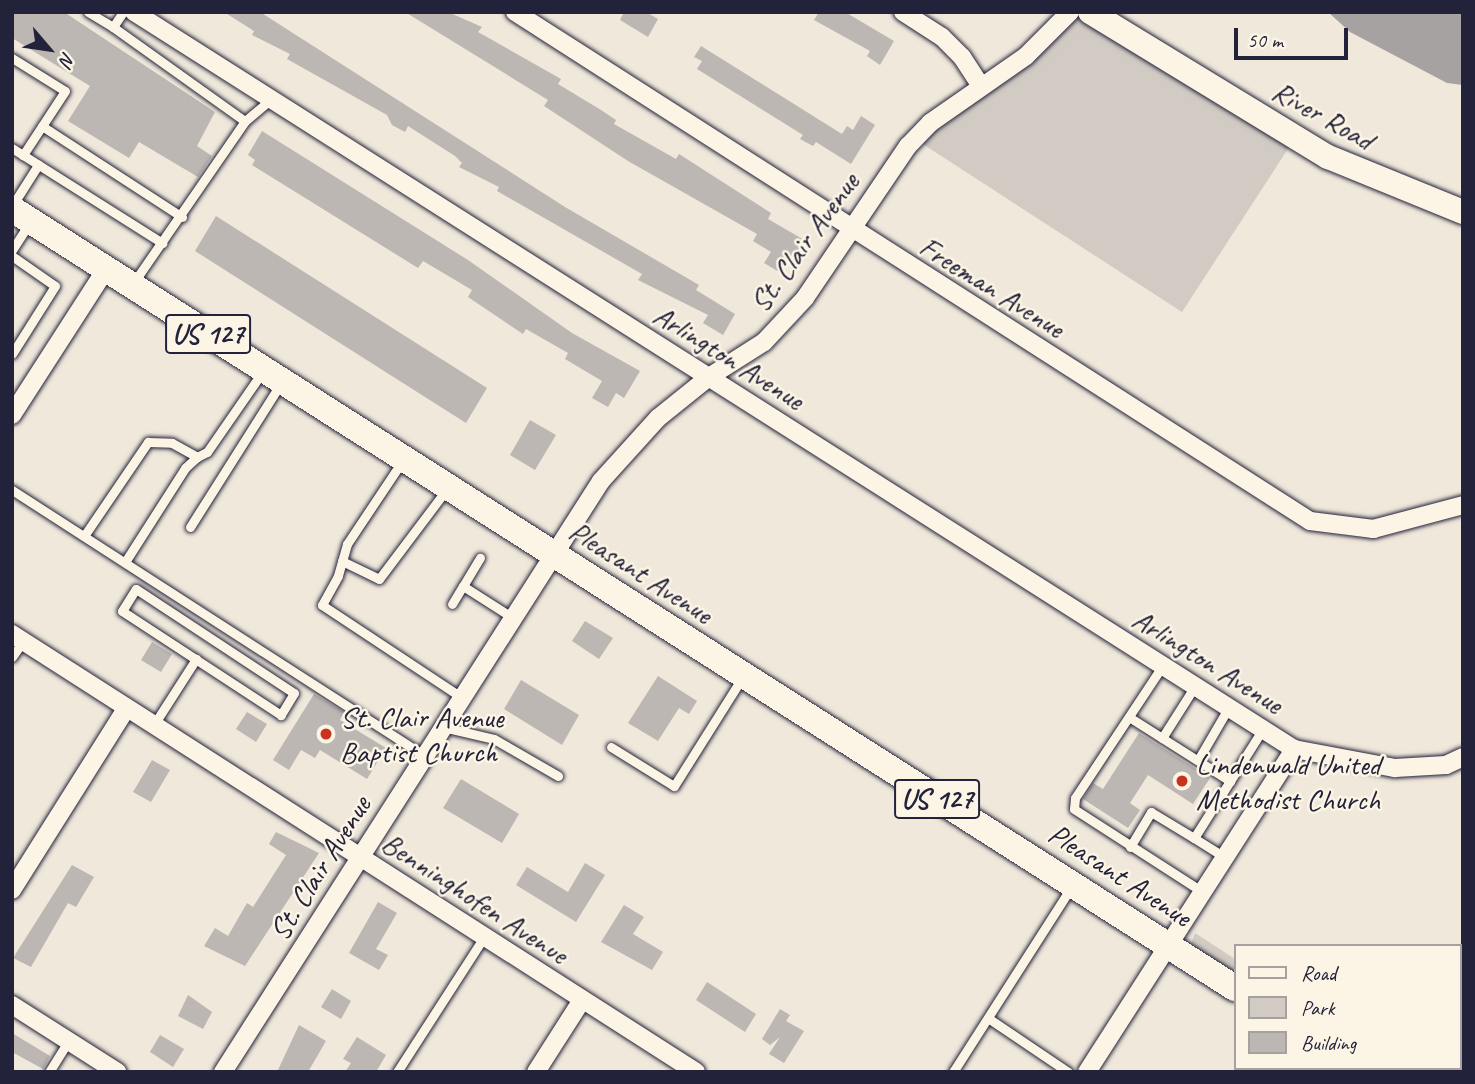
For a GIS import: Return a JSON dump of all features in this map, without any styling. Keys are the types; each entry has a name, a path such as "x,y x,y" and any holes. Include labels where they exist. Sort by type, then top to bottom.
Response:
{"main road":[{"name":"Pleasant Avenue","path":"18,212 1234,987"}],"street":[{"name":"Arlington Avenue","path":"134,12 1294,749"},
{"name":"Freeman Avenue","path":"515,12 850,230 1310,521 1373,529 1463,505"},
{"path":"903,12 942,37 981,85"},
{"name":"St. Clair Avenue","path":"223,1072 587,500 629,448 709,377 765,342 805,298 908,146 930,123 1034,50 1070,12"},
{"name":"River Road","path":"1090,12 1328,157 1463,212"},
{"path":"14,409 106,269"},
{"name":"Benninghofen Avenue","path":"17,638 696,1072"},
{"path":"12,890 126,709"},
{"path":"1087,1072 1294,749 1395,768 1446,765 1463,757"},
{"path":"536,1072 582,1000"},
{"path":"12,1005 117,1072"}],"lane":[{"path":"88,12 245,121"},
{"path":"113,27 123,12"},
{"path":"12,58 65,92 23,155"},
{"path":"131,285 182,217 245,121 271,99"},
{"path":"42,126 182,217"},
{"path":"12,148 162,243"},
{"path":"12,250 18,212 38,164"},
{"path":"12,256 55,286 12,354"},
{"path":"125,562 185,468 216,445 273,375"},
{"path":"190,527 273,375"},
{"path":"85,536 148,442 172,443 197,457"},
{"path":"404,459 347,544 342,562 322,605 461,696"},
{"path":"342,562 379,579 447,487"},
{"path":"12,490 423,755"},
{"path":"452,604 480,558"},
{"path":"463,586 513,618"},
{"path":"295,693 136,589 122,611 281,715 306,679"},
{"path":"12,657 17,638"},
{"path":"153,726 196,659"},
{"path":"1163,665 1073,805 1076,813 1203,892"},
{"path":"611,747 674,786 743,676"},
{"path":"1162,738 1195,686"},
{"path":"1198,761 1229,707"},
{"path":"1129,717 1230,781"},
{"path":"442,727 494,739 558,776"},
{"path":"1194,838 1264,729"},
{"path":"1130,847 1151,812 1225,857"},
{"path":"953,1072 1073,884"},
{"path":"397,1072 484,937"},
{"path":"988,1018 1068,1072"},
{"path":"49,1072 68,1041"}],"green space":[{"path":"1070,12 1090,12 1295,138 1182,312 915,139"},
{"path":"1195,933 1234,958 1234,975 1191,944"}],"shaded area":[{"path":"1328,12 1463,12 1463,85 1447,83 1350,32"}],"building":[{"path":"12,12 64,12 215,112 197,146 212,156 198,177 139,142 129,158 68,121 90,86 12,38"},
{"path":"224,12 260,12 565,207 699,285 696,290 735,314 723,335 703,323 708,315 638,280 642,274 497,191 499,187 459,167 462,163 455,156 408,126 405,132 392,125 387,115 287,59 290,54 252,35 254,31"},
{"path":"405,12 448,12 482,27 478,32 561,79 558,84 616,120 614,124 676,159 679,154 771,213 768,219 806,241 798,256 793,253 781,273 764,263 771,252 753,241 757,234 628,161 544,106 548,100"},
{"path":"624,12 646,12 658,19 648,37 620,20"},
{"path":"819,12 845,12 894,41 880,65 867,56 870,51 814,20"},
{"path":"701,46 842,134 847,126 853,130 861,116 875,125 851,164 816,142 813,146 800,139 803,135 697,69 702,61 694,57"},
{"path":"262,131 468,260 572,333 640,371 624,398 616,393 608,407 592,398 602,381 565,359 568,353 526,329 523,334 468,297 472,290 423,261 418,268 252,165 255,160 248,155"},
{"path":"216,216 487,388 466,423 195,251"},
{"path":"530,420 556,435 535,470 510,455"},
{"path":"585,621 613,638 599,659 572,641"},
{"path":"152,642 172,654 161,672 141,660"},
{"path":"658,676 697,701 689,714 679,708 658,741 628,723"},
{"path":"521,680 579,715 562,745 504,709"},
{"name":"St. Clair Avenue Baptist Church","path":"314,694 344,712 340,720 386,748 367,779 320,750 315,758 301,750 289,770 273,760"},
{"path":"247,712 267,724 256,742 236,729"},
{"name":"Lindenwald United Methodist Church","path":"1139,733 1210,778 1193,804 1148,775 1130,803 1140,810 1128,828 1083,799 1093,783 1103,789"},
{"path":"152,760 170,770 151,802 133,792"},
{"path":"461,779 519,814 502,843 443,808"},
{"path":"276,832 319,853 245,966 204,946 215,928 228,936 247,903 253,907 286,855 269,844"},
{"path":"585,863 605,875 576,922 516,885 527,867 568,892"},
{"path":"72,865 94,877 76,907 68,903 31,967 13,958"},
{"path":"378,902 397,913 376,949 388,955 379,970 349,953"},
{"path":"624,905 644,917 633,934 663,952 652,970 601,942"},
{"path":"707,982 756,1014 745,1032 696,1000"},
{"path":"332,989 351,1001 341,1019 321,1007"},
{"path":"188,995 212,1012 203,1029 178,1016"},
{"path":"780,1009 790,1015 786,1021 804,1031 784,1063 769,1054 780,1037 770,1045 762,1039"},
{"path":"299,1025 326,1041 308,1072 277,1072"},
{"path":"12,1033 50,1056 43,1069 12,1052"},
{"path":"160,1035 184,1049 173,1067 150,1052"},
{"path":"357,1037 386,1055 376,1072 345,1072 351,1063 343,1059"}],"place":[{"name":"St. Clair Avenue Baptist Church","path":"326,734"},
{"name":"Lindenwald United Methodist Church","path":"1182,781"}]}
